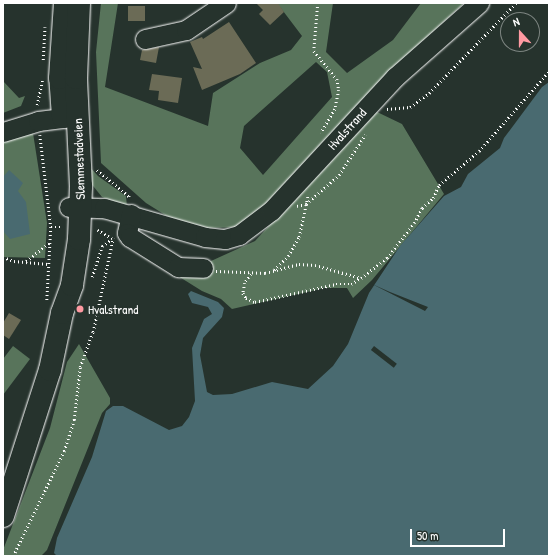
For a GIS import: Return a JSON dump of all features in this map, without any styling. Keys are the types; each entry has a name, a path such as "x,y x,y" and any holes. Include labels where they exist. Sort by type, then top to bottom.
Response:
{"main road":[{"name":"Slemmestadveien","path":"65,3 60,78 71,117"},
{"name":"Slemmestadveien","path":"3,516 40,406 54,307 60,285 75,207 71,117 76,78 79,3"}],"street":[{"path":"145,39 186,30 226,3"},
{"name":"Hvalstrand","path":"75,207 104,208 130,214 205,237 225,239 252,227 271,211 395,77 479,3"},
{"path":"3,132 30,123 71,117"},
{"path":"130,214 119,236 178,267 203,268"}],"path":[{"path":"318,3 314,52 337,79 339,90 335,109 322,127 318,139"},
{"path":"383,112 388,108 410,107 429,93 516,3"},
{"path":"252,273 243,288 246,298 255,302 336,284 351,284 361,278 387,258 414,223 422,208 433,198 439,185 479,151 549,71"},
{"path":"271,211 306,204 339,175 367,131"},
{"path":"40,134 51,227 48,264 54,307"},
{"path":"274,271 288,256 299,237 309,191"},
{"path":"51,227 63,227"},
{"path":"97,230 119,236"},
{"path":"89,284 102,246 119,236"},
{"path":"13,556 64,451 74,420 80,367 98,311 119,236"},
{"path":"25,262 50,242"},
{"path":"3,257 25,262 48,264"},
{"path":"203,268 252,273 307,265 361,278"}],"green space":[{"path":"101,3 118,3 105,87 208,126 213,93 260,63 291,50 302,36 277,3 333,3 326,52 347,73 393,40 421,3 464,3 384,77 263,210 240,227 207,228 170,218 146,203 101,163 96,52","holes":["316,62 327,72 332,97 263,175 240,148 244,126"]},
{"path":"3,81 19,98 25,96 21,106 3,113"},
{"path":"375,111 402,124 444,194 372,280 353,298 347,288 325,288 232,309 221,299 202,291 178,276 255,241"},
{"path":"33,133 47,223 45,258 3,257 3,142"},
{"path":"89,166 98,176 126,196 127,207 102,197 89,181"},
{"path":"79,344 110,398 110,404 102,413 47,550 41,556 3,556 3,550 50,428 67,362"},
{"path":"13,346 30,359 3,395 3,359"}],"water":[{"path":"549,82 549,556 57,556 54,553 57,538 92,457 106,411 113,406 123,406 169,430 182,426 189,417 195,401 192,348 204,319 212,314 208,307 192,303 188,294 191,291 218,302 224,308 222,317 203,338 200,355 207,392 213,395 232,394 272,382 308,389 333,366 348,344 369,293 400,246 444,196 461,187 468,174 500,148 504,138 542,87"},
{"path":"9,170 23,183 18,191 26,202 30,234 10,239 3,231 3,177"}],"pier":[{"path":"372,284 390,292 428,307 425,311"},
{"path":"374,346 397,364 394,368 371,350"}],"building":[{"path":"256,3 278,3 284,12 270,25 259,14 263,10"},
{"path":"128,6 145,6 145,21 128,21"},
{"path":"229,22 256,63 240,74 202,90 193,67 202,69 190,42 202,37 203,39"},
{"path":"159,47 156,63 140,60 142,50"},
{"path":"152,74 182,78 178,103 158,100 159,91 149,90"},
{"path":"9,313 21,320 9,339 3,335 3,323"}],"place":[{"name":"Hvalstrand","path":"80,309"}]}
